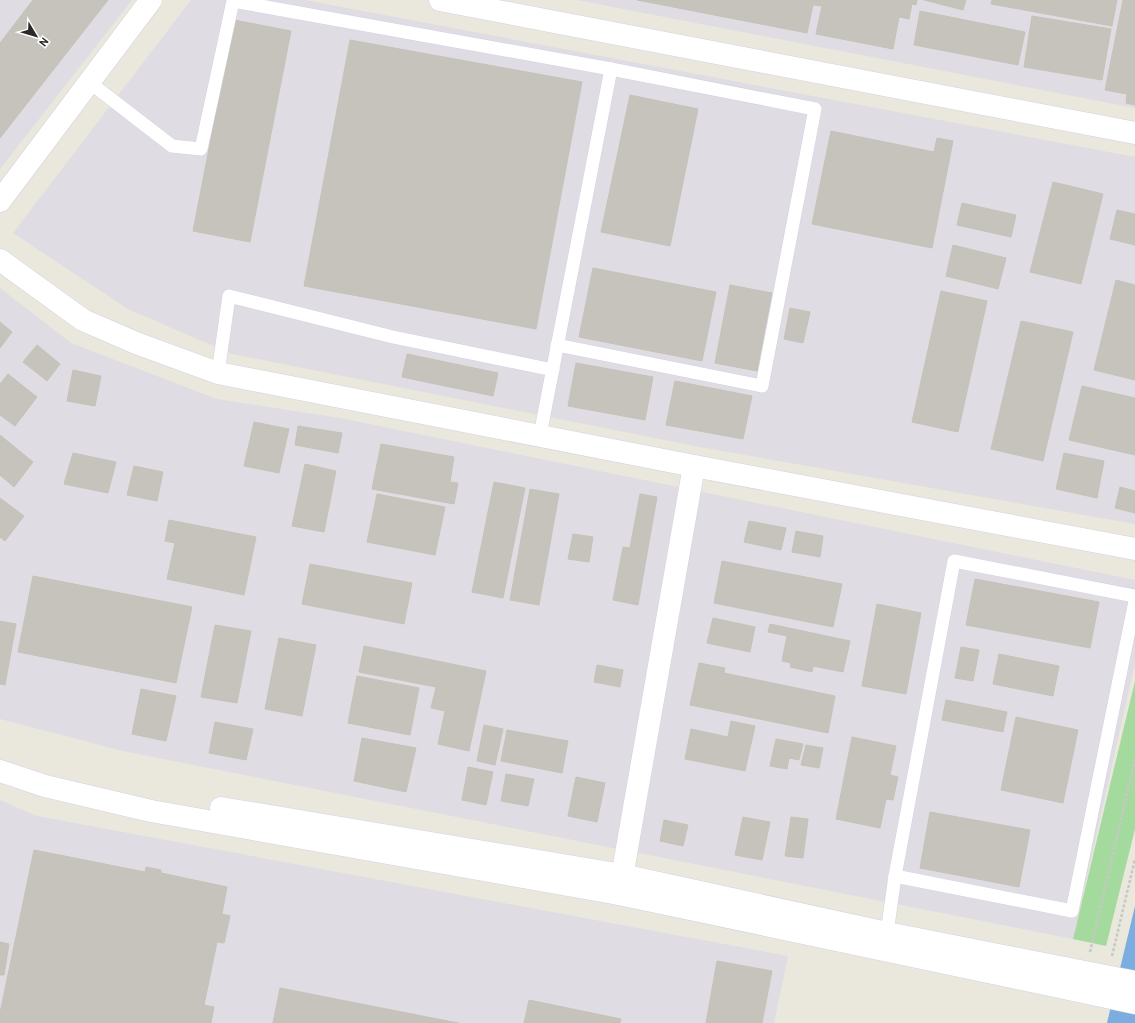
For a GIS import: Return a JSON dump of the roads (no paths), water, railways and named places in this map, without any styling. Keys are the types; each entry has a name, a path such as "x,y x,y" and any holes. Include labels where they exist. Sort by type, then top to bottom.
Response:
{"street":[{"path":"0,202 151,0"},
{"path":"440,0 1135,133"},
{"path":"0,260 83,320 136,343 218,373 694,466 1135,549"},
{"path":"620,885 694,466"},
{"path":"0,756 48,774 149,796 620,885 887,932 1102,986 1135,1003"},
{"path":"0,771 45,786 151,810 620,885 1102,986 1135,982"}],"lane":[{"path":"89,82 172,146 201,149 233,1 611,69 815,109 762,386 557,344"},
{"path":"540,435 611,69"},
{"path":"218,373 230,296 393,337 553,370"},
{"path":"887,932 895,876 954,562 1135,596"},
{"path":"895,876 1072,910 1135,601"}],"water":[{"path":"1135,906 1135,1023 1107,1023"}]}
